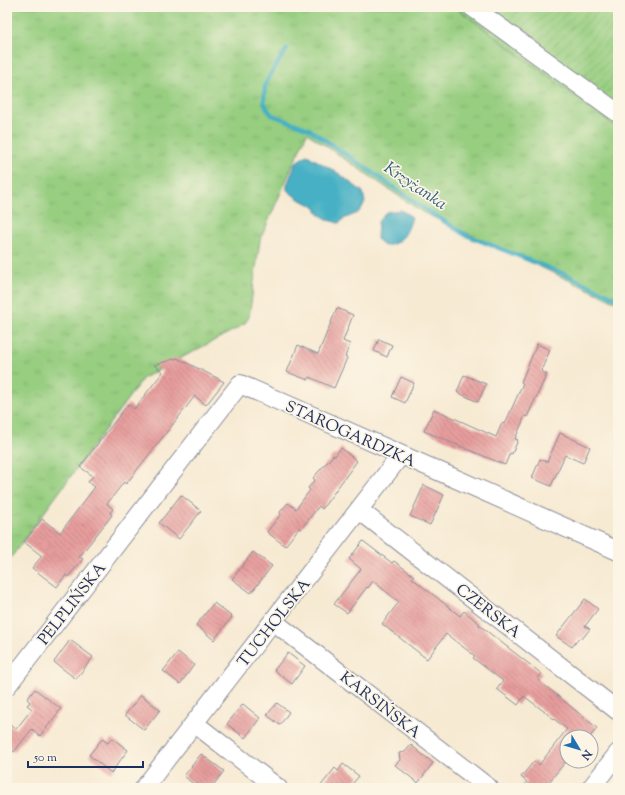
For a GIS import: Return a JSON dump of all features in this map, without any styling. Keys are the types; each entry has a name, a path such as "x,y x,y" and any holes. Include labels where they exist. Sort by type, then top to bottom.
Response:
{"street":[{"path":"472,7 618,113"},
{"name":"STAROGARDZKA","path":"136,520 240,384 618,551"},
{"name":"TUCHOLSKA","path":"144,788 401,455"},
{"name":"CZERSKA","path":"359,510 618,711"},
{"name":"PELPLIŃSKA","path":"7,686 136,520"},
{"name":"KARSIŃSKA","path":"273,621 489,788"},
{"path":"194,723 278,788"},
{"path":"590,788 618,753"}],"green space":[{"path":"7,7 455,7 618,128 618,303 422,212 307,133 260,240 249,317 245,323 143,378 7,563"},
{"path":"455,7 618,7 618,128"}],"water":[{"path":"307,155 338,173 363,192 365,203 358,213 343,219 338,223 320,215 315,207 297,198 287,190 287,185 296,162"},
{"path":"401,210 412,217 406,233 395,243 384,246 377,239 378,222 386,212"}],"building":[{"path":"337,308 353,315 343,341 350,344 345,357 347,358 334,388 309,377 308,380 287,372 298,345 318,354"},
{"path":"379,339 392,345 387,357 374,351"},
{"path":"537,344 550,350 541,371 547,374 527,417 525,416 515,439 518,440 505,465 424,431 434,409 496,437 502,423 505,424 523,383 521,382"},
{"path":"177,358 224,382 206,405 195,396 126,484 124,482 107,504 113,509 110,513 112,515 79,557 83,559 68,577 66,575 57,587 32,568 42,556 24,542 42,519 60,533 95,487 88,482 93,476 80,467 128,404 134,409 163,372 154,365"},
{"path":"464,375 486,384 478,402 457,392"},
{"path":"401,377 414,383 405,403 392,397"},
{"path":"560,433 590,447 583,463 565,455 551,486 532,478 540,459 547,462"},
{"path":"341,448 357,461 322,509 319,506 285,546 267,532 281,514 280,512 288,503 296,509 310,490 308,488 315,480 313,478"},
{"path":"424,485 444,495 430,525 410,516"},
{"path":"181,495 201,511 179,539 159,523"},
{"path":"363,541 392,563 394,561 414,576 412,578 460,616 464,611 480,624 479,625 542,674 537,679 597,728 567,729 524,696 518,705 497,689 503,681 473,658 475,656 446,634 427,659 382,624 399,602 373,581 347,613 334,604 361,569 349,559"},
{"path":"253,552 272,566 251,593 232,579"},
{"path":"585,599 598,609 585,626 590,629 582,639 580,637 572,647 556,636"},
{"path":"214,603 232,617 214,640 196,625"},
{"path":"70,640 93,657 76,679 54,662"},
{"path":"178,652 194,665 180,684 163,671"},
{"path":"288,653 305,666 292,684 274,670"},
{"path":"35,689 61,709 40,736 32,729 14,752 7,747 7,723 16,729 32,709 27,705 30,702 27,699"},
{"path":"141,695 160,710 144,730 125,715"},
{"path":"277,703 289,712 280,725 267,715"},
{"path":"243,704 260,718 245,738 227,724"},
{"path":"112,738 128,750 111,773 89,755 102,739 108,743"},
{"path":"559,739 560,769 544,788 522,788 527,782 521,777 534,761 539,765"},
{"path":"411,745 433,763 418,783 395,765 400,760 399,753 405,752"},
{"path":"201,754 224,771 211,788 198,788 184,776"},
{"path":"343,764 359,776 349,788 319,788 335,768 338,771"}],"waterway":[{"name":"Krzyżanka","path":"287,49 265,85 264,102 272,115 309,129 428,211 466,235 564,274 618,299"}]}
